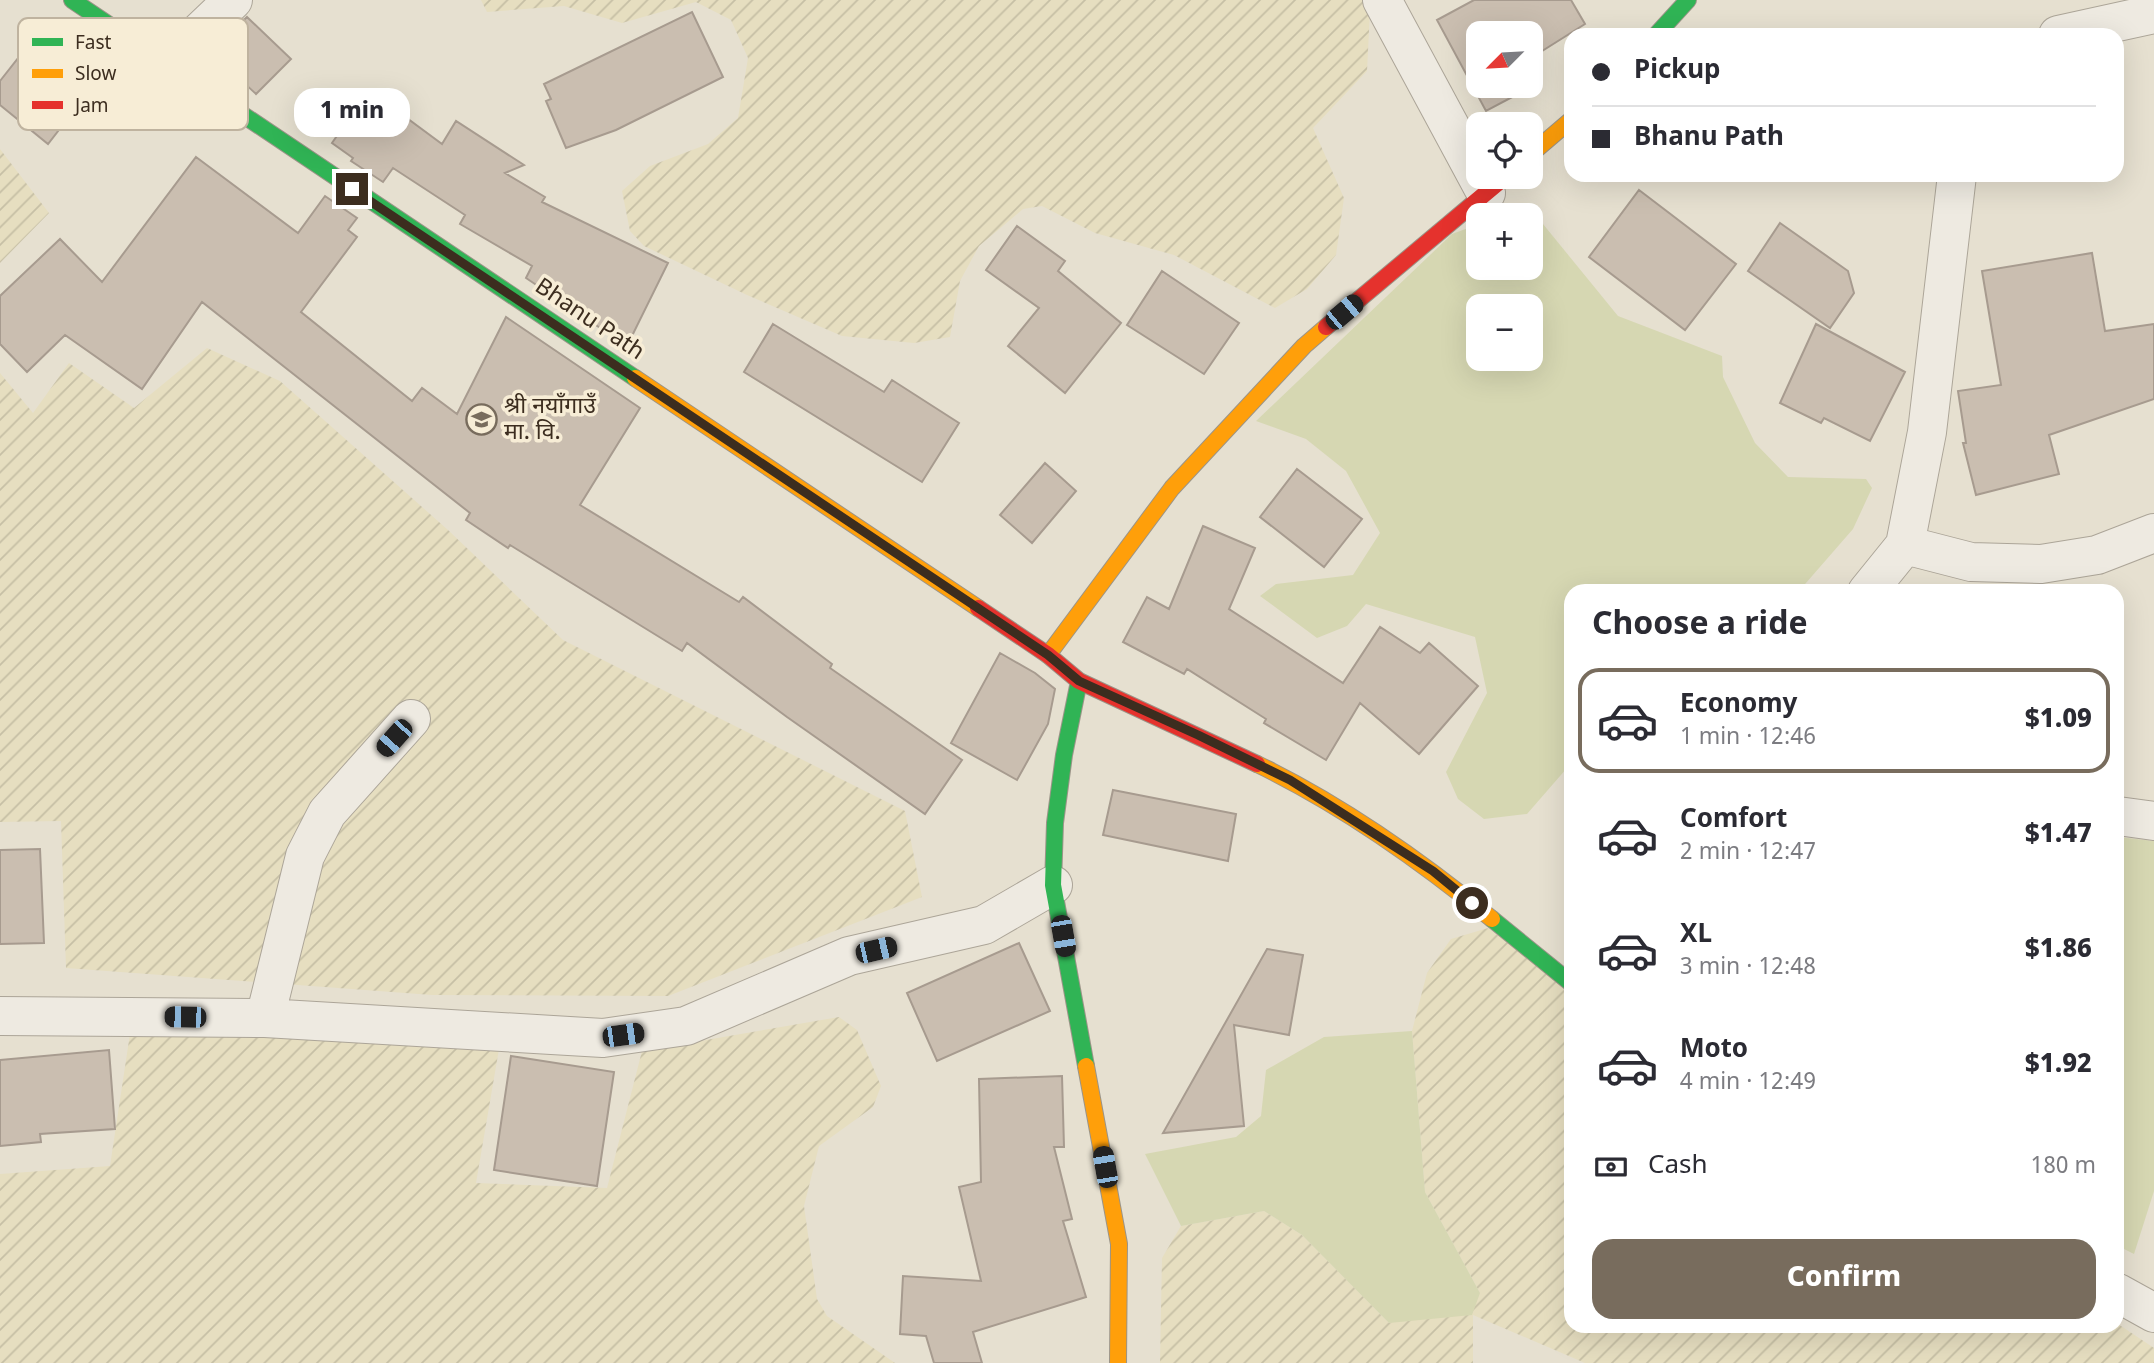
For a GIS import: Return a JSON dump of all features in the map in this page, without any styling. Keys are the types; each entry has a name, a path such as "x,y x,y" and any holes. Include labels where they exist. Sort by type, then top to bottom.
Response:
{"street":[{"path":"214,18 233,0"},
{"path":"1382,0 1466,136"},
{"path":"1663,28 1688,0"},
{"name":"Bhanu Path","path":"77,2 100,18"},
{"path":"2090,28 2154,14"},
{"name":"Bhanu Path","path":"248,119 1048,655 1079,681 1290,780 1433,871 1564,977"},
{"path":"1543,144 1564,126"},
{"path":"1873,584 1905,545 1927,432 1956,182"},
{"path":"1048,655 1172,488 1304,346 1491,189"},
{"path":"1905,545 1971,562 2041,564 2097,555 2154,533"},
{"path":"1079,681 1064,755 1055,823 1053,885 1119,1244 1118,1363"},
{"path":"265,1018 305,856 327,813 411,719"},
{"path":"2124,817 2154,821"},
{"path":"0,1016 265,1018 603,1038 686,1026 849,956 984,925 1053,885"}],"shaded area":[{"path":"481,0 1365,0 1370,11 1367,71 1313,128 1344,198 1336,255 1307,289 1275,308 1174,255 1095,233 1042,206 1023,209 979,246 960,281 950,337 914,343 842,336 644,246 630,231 622,191 650,166 708,144 738,118 748,58 731,20 696,2 622,23 564,6 487,12"},
{"path":"0,149 49,213 0,263"},
{"path":"207,348 280,381 448,530 563,640 905,811 922,897 668,996 432,995 66,968 61,821 0,822 0,373 33,413 69,363 134,408"},
{"path":"1488,928 1564,986 1564,1333 2124,1333 2124,1328 2154,1348 2154,1363 1585,1363 1473,1315 1473,1363 1160,1363 1162,1258 1181,1226 1264,1211 1302,1235 1389,1323 1480,1293 1425,1192 1412,1031 1427,973 1451,939"},
{"path":"839,1017 857,1030 881,1086 873,1107 819,1146 804,1206 817,1299 827,1316 895,1363 0,1363 0,1174 110,1166 131,1027 499,1049 476,1183 607,1188 642,1051"}],"green space":[{"path":"1543,224 1618,316 1722,356 1723,377 1755,443 1788,477 1866,479 1872,488 1853,529 1805,584 1564,584 1564,771 1527,814 1484,819 1458,799 1446,772 1487,693 1475,637 1366,604 1347,626 1317,638 1260,596 1276,584 1353,575 1380,533 1346,471 1306,439 1256,421 1452,234 1466,229 1466,280 1543,280"},
{"path":"2124,838 2154,841 2154,1191 2134,1254 2124,1249"},
{"path":"1412,1031 1425,1192 1480,1293 1472,1315 1389,1323 1302,1235 1264,1211 1181,1226 1145,1154 1236,1137 1261,1116 1266,1070 1324,1037"}],"building":[{"path":"1474,0 1571,0 1585,24 1579,28 1564,28 1564,37 1544,50 1544,21 1466,21 1466,74 1437,20"},
{"path":"692,12 723,77 616,130 566,148 546,101 551,99 544,84"},
{"path":"246,18 291,59 256,94 248,87"},
{"path":"18,58 18,120 0,105 0,81"},
{"path":"369,90 442,144 456,121 524,165 505,173 545,197 542,202 668,263 627,346 526,278 532,266 460,224 465,215 393,168 383,182 351,161 353,158 332,143"},
{"path":"1479,98 1510,98 1486,111"},
{"path":"31,130 59,130 48,144"},
{"path":"196,157 298,233 325,196 357,218 348,230 357,237 301,312 412,401 422,388 457,414 506,317 640,408 580,505 739,602 743,597 832,664 830,668 962,760 925,814 687,643 682,651 510,545 508,548 466,520 470,513 202,302 142,389 65,335 27,372 0,344 0,296 60,239 102,282"},
{"path":"1639,190 1736,264 1685,330 1589,257"},
{"path":"1780,223 1848,271 1854,293 1830,328 1748,271"},
{"path":"1017,226 1065,261 1058,271 1121,323 1065,393 1008,346 1039,308 986,270"},
{"path":"2092,253 2105,331 2154,324 2154,399 2049,435 2059,474 1976,495 1963,443 1966,443 1958,391 2001,385 1982,271"},
{"path":"1162,271 1239,323 1204,374 1127,325"},
{"path":"773,324 884,392 892,380 959,423 922,482 744,372"},
{"path":"1816,324 1905,372 1870,441 1824,418 1821,423 1780,403"},
{"path":"1045,463 1076,491 1032,543 1000,515"},
{"path":"1297,469 1362,519 1324,567 1260,517"},
{"path":"1203,526 1255,548 1229,609 1343,683 1380,627 1420,653 1429,643 1478,686 1419,754 1360,703 1326,760 1264,723 1266,719 1187,669 1184,674 1123,642 1147,597 1169,609"},
{"path":"1000,653 1035,673 1055,689 1048,724 1017,780 951,743"},
{"path":"1113,790 1236,814 1228,861 1103,835"},
{"path":"40,849 44,943 0,944 0,850"},
{"path":"1019,943 1050,1011 937,1061 907,993"},
{"path":"1267,949 1303,955 1289,1035 1234,1025 1244,1126 1163,1133"},
{"path":"109,1050 115,1129 40,1134 41,1142 0,1146 0,1060"},
{"path":"511,1056 614,1072 597,1186 494,1170"},
{"path":"1062,1076 1064,1147 1054,1147 1072,1219 1063,1221 1086,1297 973,1332 982,1363 934,1363 926,1336 900,1334 903,1276 981,1281 959,1187 981,1182 979,1079"}],"traffic: fast":[{"path":"72,0 99,18"},
{"path":"1662,28 1688,0"},
{"path":"248,118 635,378"},
{"path":"1079,681 1064,755 1055,823 1053,885 1086,1066"},
{"path":"1492,919 1564,978"}],"traffic: slow":[{"path":"1543,144 1564,126"},
{"path":"1048,655 1172,488 1304,346 1326,327"},
{"path":"635,378 978,608"},
{"path":"1257,764 1349,815 1437,876 1492,919"},
{"path":"1086,1066 1119,1244 1118,1363"}],"traffic: jam":[{"path":"1326,327 1491,189"},
{"path":"978,608 1048,655 1079,681 1257,764"}],"place":[{"name":"श्री नयाँगाउँ मा. वि.","path":"481,420"}],"route":[{"path":"352,189 1048,655 1079,681 1290,780 1433,871 1472,903"}]}
